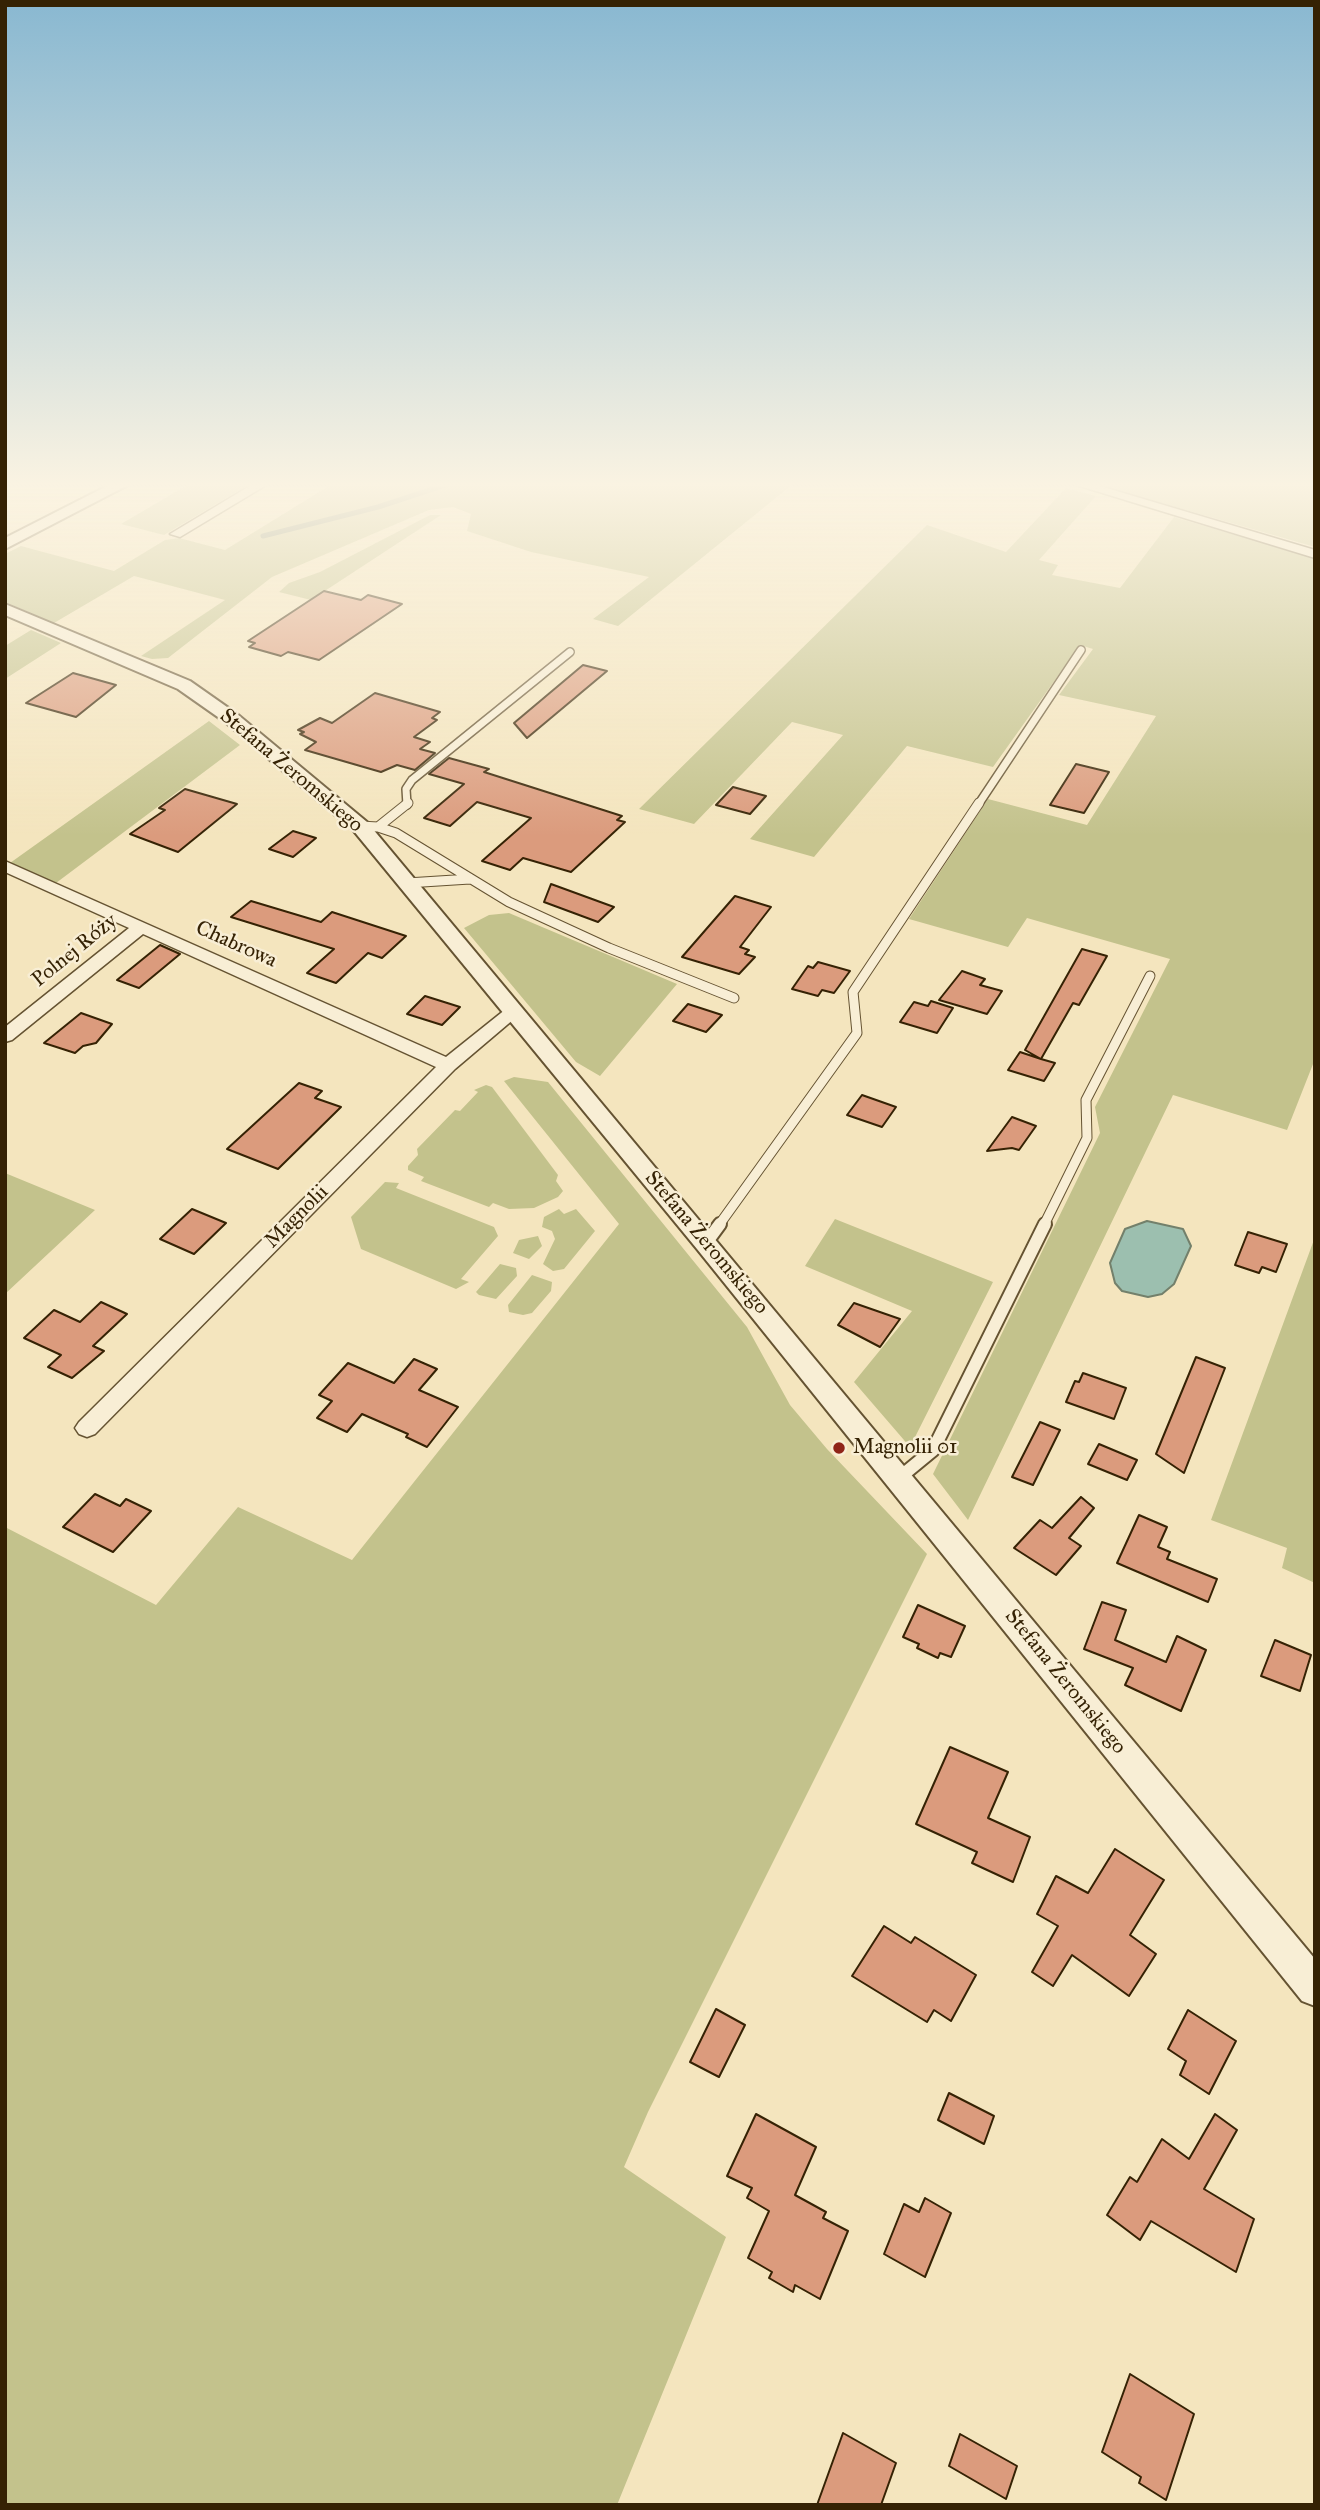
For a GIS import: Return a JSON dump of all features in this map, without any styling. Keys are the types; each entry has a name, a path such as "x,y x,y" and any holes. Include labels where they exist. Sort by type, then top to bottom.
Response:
{"street":[{"name":"Stefana Żeromskiego","path":"5,609 184,685 231,718 369,827 407,883 512,1013 706,1243 1315,1988"},
{"name":"Chabrowa","path":"5,866 448,1065"},
{"name":"Polnej Róży","path":"5,1036 140,928"},
{"name":"Magnolii","path":"87,1428 448,1065 512,1013"}],"lane":[{"path":"706,1243 857,1033 858,1019 853,992 1081,650"},
{"path":"369,827 408,804 406,789 412,780 570,652"},
{"path":"369,827 396,833 509,902 560,926 734,998"},
{"path":"407,883 473,879"},
{"path":"898,1478 933,1450 1087,1138 1089,1122 1086,1100 1150,976"}],"shaded area":[{"path":"5,601 91,601 54,623"},
{"path":"223,601 241,601 168,658 152,659 141,656"},
{"path":"617,601 649,601 618,626 593,619"},
{"path":"850,601 1315,601 1315,1059 1287,1130 1173,1095 968,1520 933,1474 1100,1133 1095,1107 1170,959 1027,918 1008,947 909,919 988,799 1087,825 1156,716 1059,695 1093,649 1080,645 993,767 907,746 814,857 750,839 843,735 792,722 694,824 639,809"},
{"path":"31,630 61,643 5,679 5,646"},
{"path":"209,721 240,745 56,883 10,863"},
{"path":"509,913 677,984 600,1076 576,1062 464,928 489,915"},
{"path":"514,1077 548,1082 747,1327 790,1405 827,1449 927,1554 648,2112 624,2167 726,2237 617,2505 5,2505 5,1527 156,1605 238,1507 352,1560 619,1224 504,1081"},
{"path":"486,1085 492,1087 558,1175 556,1181 563,1191 558,1197 534,1208 509,1209 493,1203 489,1207 421,1181 424,1177 408,1170 408,1166 418,1155 417,1149 455,1110 460,1111 478,1092 474,1090"},
{"path":"5,1173 95,1210 5,1294"},
{"path":"385,1182 399,1183 396,1188 494,1227 498,1236 461,1279 469,1282 456,1289 361,1249 351,1217"},
{"path":"559,1209 564,1214 576,1209 595,1231 564,1269 553,1271 543,1264 555,1239 552,1231 542,1227 544,1217"},
{"path":"835,1219 993,1282 910,1447 854,1382 912,1311 805,1266"},
{"path":"1147,1221 1183,1229 1191,1246 1174,1284 1162,1294 1148,1297 1122,1291 1115,1283 1110,1263 1125,1229"},
{"path":"538,1236 542,1246 529,1259 513,1253 519,1240"},
{"path":"1315,1237 1315,1583 1282,1568 1287,1548 1211,1520"},
{"path":"500,1264 516,1268 517,1276 496,1299 479,1295 476,1292"},
{"path":"532,1275 552,1282 551,1291 532,1313 523,1315 509,1312 508,1305"}],"building":[{"path":"309,601 391,601 402,604 319,660 288,652 281,656 249,647 255,643 248,641"},
{"path":"583,665 607,671 527,738 514,723"},
{"path":"73,673 116,685 76,717 26,703"},
{"path":"375,693 440,712 432,718 437,720 414,737 430,742 420,749 435,753 415,770 397,765 381,772 305,750 316,742 300,734 304,732 298,730 320,718 332,723"},
{"path":"449,758 489,769 484,772 622,816 617,820 625,822 571,872 523,858 510,870 482,861 531,818 477,802 450,826 424,818 464,784 429,774"},
{"path":"1076,764 1109,772 1084,813 1050,805"},
{"path":"733,787 766,796 750,814 716,805"},
{"path":"185,789 237,804 178,852 130,834 165,810 159,808"},
{"path":"293,831 316,838 293,857 269,849"},
{"path":"551,884 614,907 598,922 544,902"},
{"path":"735,896 771,907 740,947 749,950 745,954 755,957 739,974 682,957"},
{"path":"251,901 321,922 332,912 406,936 382,958 368,953 336,983 307,973 334,949 231,917"},
{"path":"160,945 180,954 139,988 117,980"},
{"path":"1082,949 1107,956 1079,1005 1073,1003 1041,1059 1025,1050"},
{"path":"818,962 850,971 834,993 822,990 818,996 792,989 808,966 813,968"},
{"path":"962,971 985,979 980,985 1002,991 987,1014 939,1000"},
{"path":"425,996 460,1007 442,1025 407,1014"},
{"path":"931,1001 953,1008 937,1033 900,1022 914,1002 928,1006"},
{"path":"688,1004 722,1015 706,1032 673,1021"},
{"path":"81,1013 112,1024 96,1043 83,1046 75,1053 44,1043"},
{"path":"1020,1052 1055,1063 1044,1081 1008,1070"},
{"path":"299,1083 322,1091 315,1098 341,1107 278,1169 227,1149"},
{"path":"862,1095 896,1107 882,1127 847,1115"},
{"path":"1012,1117 1036,1126 1019,1150 1012,1148 987,1151"},
{"path":"192,1209 226,1223 194,1254 160,1239"},
{"path":"1248,1232 1287,1244 1276,1272 1262,1267 1259,1273 1235,1265"},
{"path":"101,1302 127,1314 93,1346 104,1351 72,1378 48,1367 61,1355 24,1338 54,1310 80,1322"},
{"path":"854,1303 900,1319 880,1347 838,1325"},
{"path":"1196,1357 1225,1368 1184,1473 1156,1454"},
{"path":"414,1359 437,1369 419,1390 458,1407 427,1447 406,1437 408,1434 362,1414 347,1432 317,1418 332,1401 319,1395 348,1363 394,1383"},
{"path":"1083,1373 1126,1388 1114,1419 1066,1402 1075,1381 1079,1382"},
{"path":"1040,1422 1060,1430 1033,1485 1012,1477"},
{"path":"1099,1444 1137,1460 1127,1480 1088,1464"},
{"path":"95,1494 120,1506 126,1499 151,1511 113,1552 63,1527"},
{"path":"1081,1497 1094,1508 1069,1538 1081,1546 1056,1575 1014,1548 1040,1520 1052,1528"},
{"path":"1139,1515 1167,1527 1158,1547 1170,1552 1167,1559 1217,1579 1208,1602 1117,1563"},
{"path":"1102,1602 1126,1610 1115,1640 1166,1662 1177,1636 1206,1650 1181,1711 1125,1685 1133,1668 1084,1649"},
{"path":"918,1605 965,1626 951,1657 940,1653 938,1658 917,1648 919,1644 903,1637"},
{"path":"1275,1640 1311,1655 1300,1691 1261,1676"},
{"path":"950,1747 1008,1772 988,1818 1030,1837 1013,1882 972,1863 977,1852 916,1824"},
{"path":"1115,1849 1164,1880 1130,1935 1156,1954 1129,1996 1072,1955 1053,1986 1032,1972 1058,1926 1037,1914 1056,1876 1088,1893"},
{"path":"884,1926 911,1943 915,1937 976,1975 951,2021 934,2010 927,2022 852,1976"},
{"path":"716,2009 745,2025 719,2077 690,2062"},
{"path":"1188,2010 1236,2041 1209,2094 1180,2075 1186,2061 1168,2049"},
{"path":"949,2093 994,2116 984,2144 938,2120"},
{"path":"756,2114 816,2147 795,2195 826,2212 823,2218 848,2231 820,2299 795,2285 793,2292 769,2278 772,2272 748,2258 769,2211 747,2198 752,2188 727,2176"},
{"path":"1215,2114 1237,2130 1204,2189 1254,2219 1236,2272 1151,2221 1140,2240 1107,2215 1130,2177 1137,2182 1162,2139 1189,2159"},
{"path":"925,2198 951,2213 925,2277 884,2254 904,2204 919,2212"},
{"path":"1130,2374 1194,2414 1166,2500 1139,2483 1141,2477 1102,2452"},
{"path":"843,2433 896,2463 881,2505 817,2505"},
{"path":"960,2434 1017,2466 1006,2499 949,2466"}],"place":[{"name":"Magnolii 01","path":"839,1448"}]}
